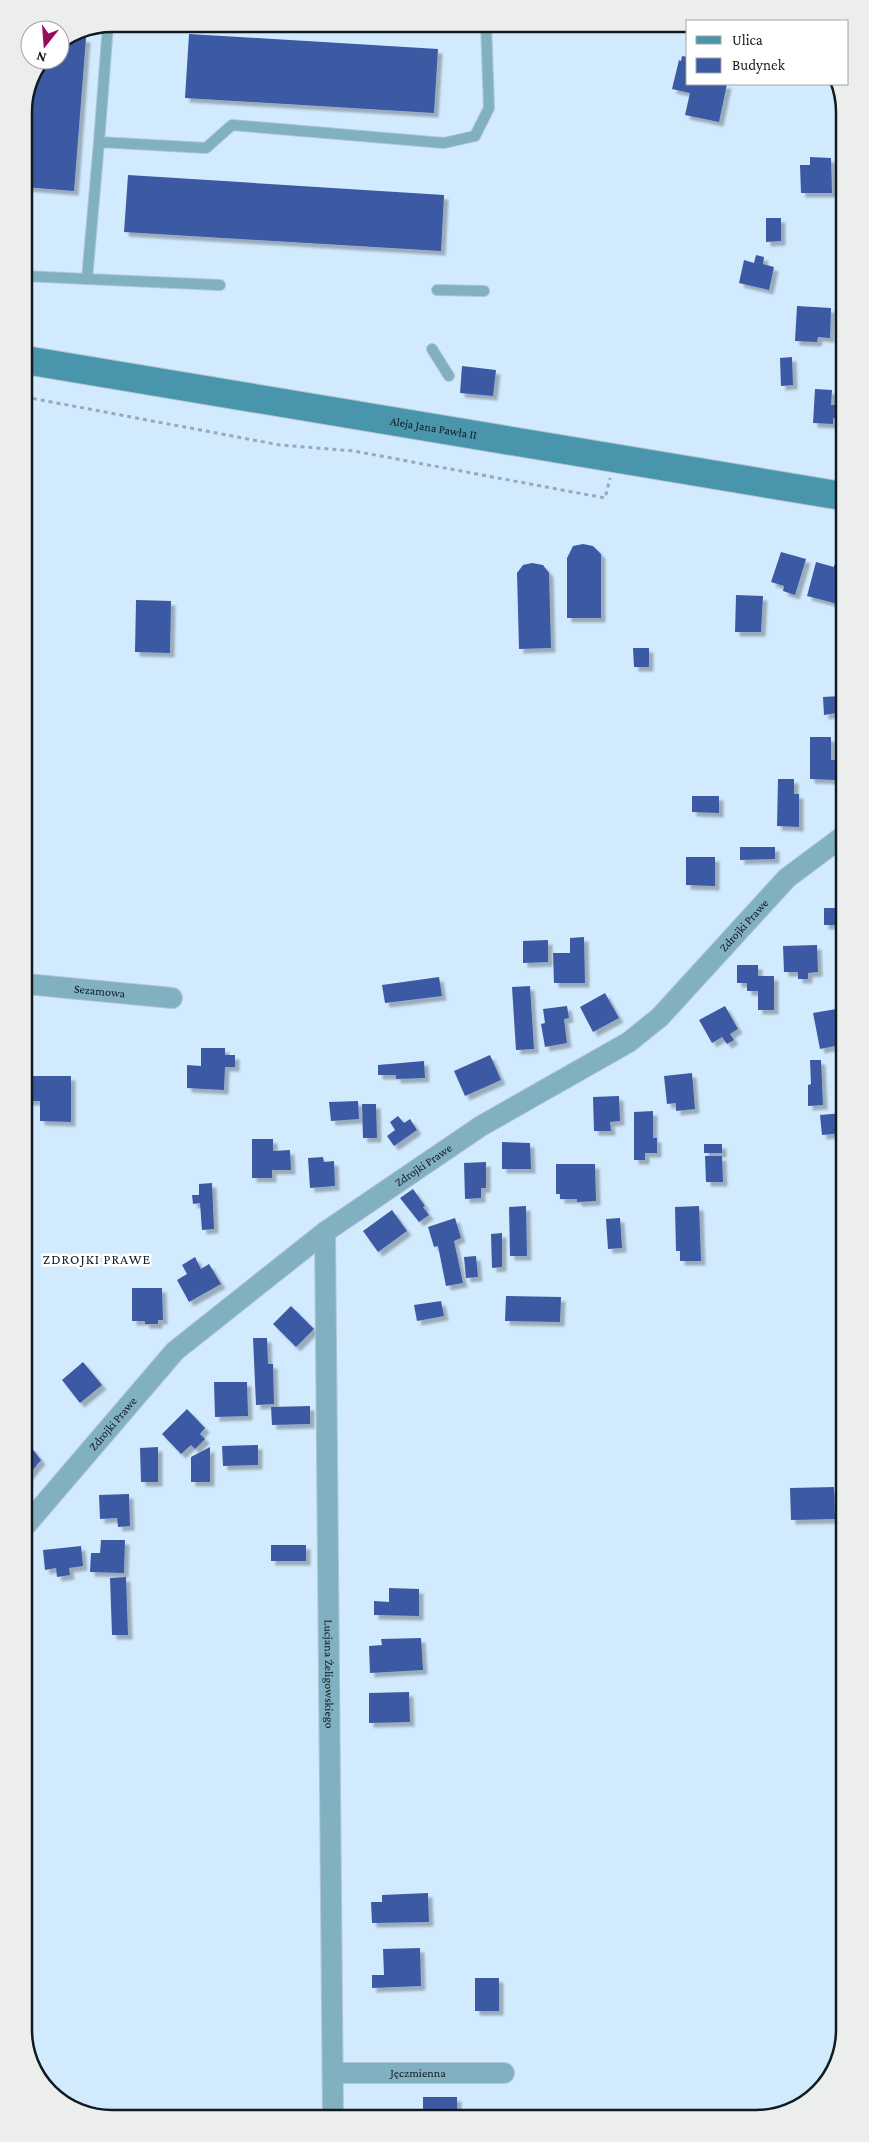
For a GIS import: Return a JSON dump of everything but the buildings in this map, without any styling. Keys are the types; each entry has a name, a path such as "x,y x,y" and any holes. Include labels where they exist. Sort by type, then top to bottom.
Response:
{"main road":[{"name":"Aleja Jana Pawła II","path":"33,361 836,495"}],"street":[{"name":"Zdrojki Prawe","path":"32,1518 175,1351 325,1232 481,1126 629,1042 660,1017 787,878 836,841"},
{"name":"Sezamowa","path":"33,985 172,998"},
{"name":"Lucjana Żeligowskiego","path":"325,1232 333,2109"},
{"name":"Jęczmienna","path":"333,2073 504,2073"}],"lane":[{"path":"87,279 107,33"},
{"path":"99,142 206,148 232,125 444,143 475,136 489,108 486,33"},
{"path":"33,276 220,285"},
{"path":"437,290 484,291"},
{"path":"432,349 449,376"}],"path":[{"path":"33,398 280,445 364,453 605,498 614,458"}],"district":[{"name":"ZDROJKI PRAWE","path":"97,1259"}]}
